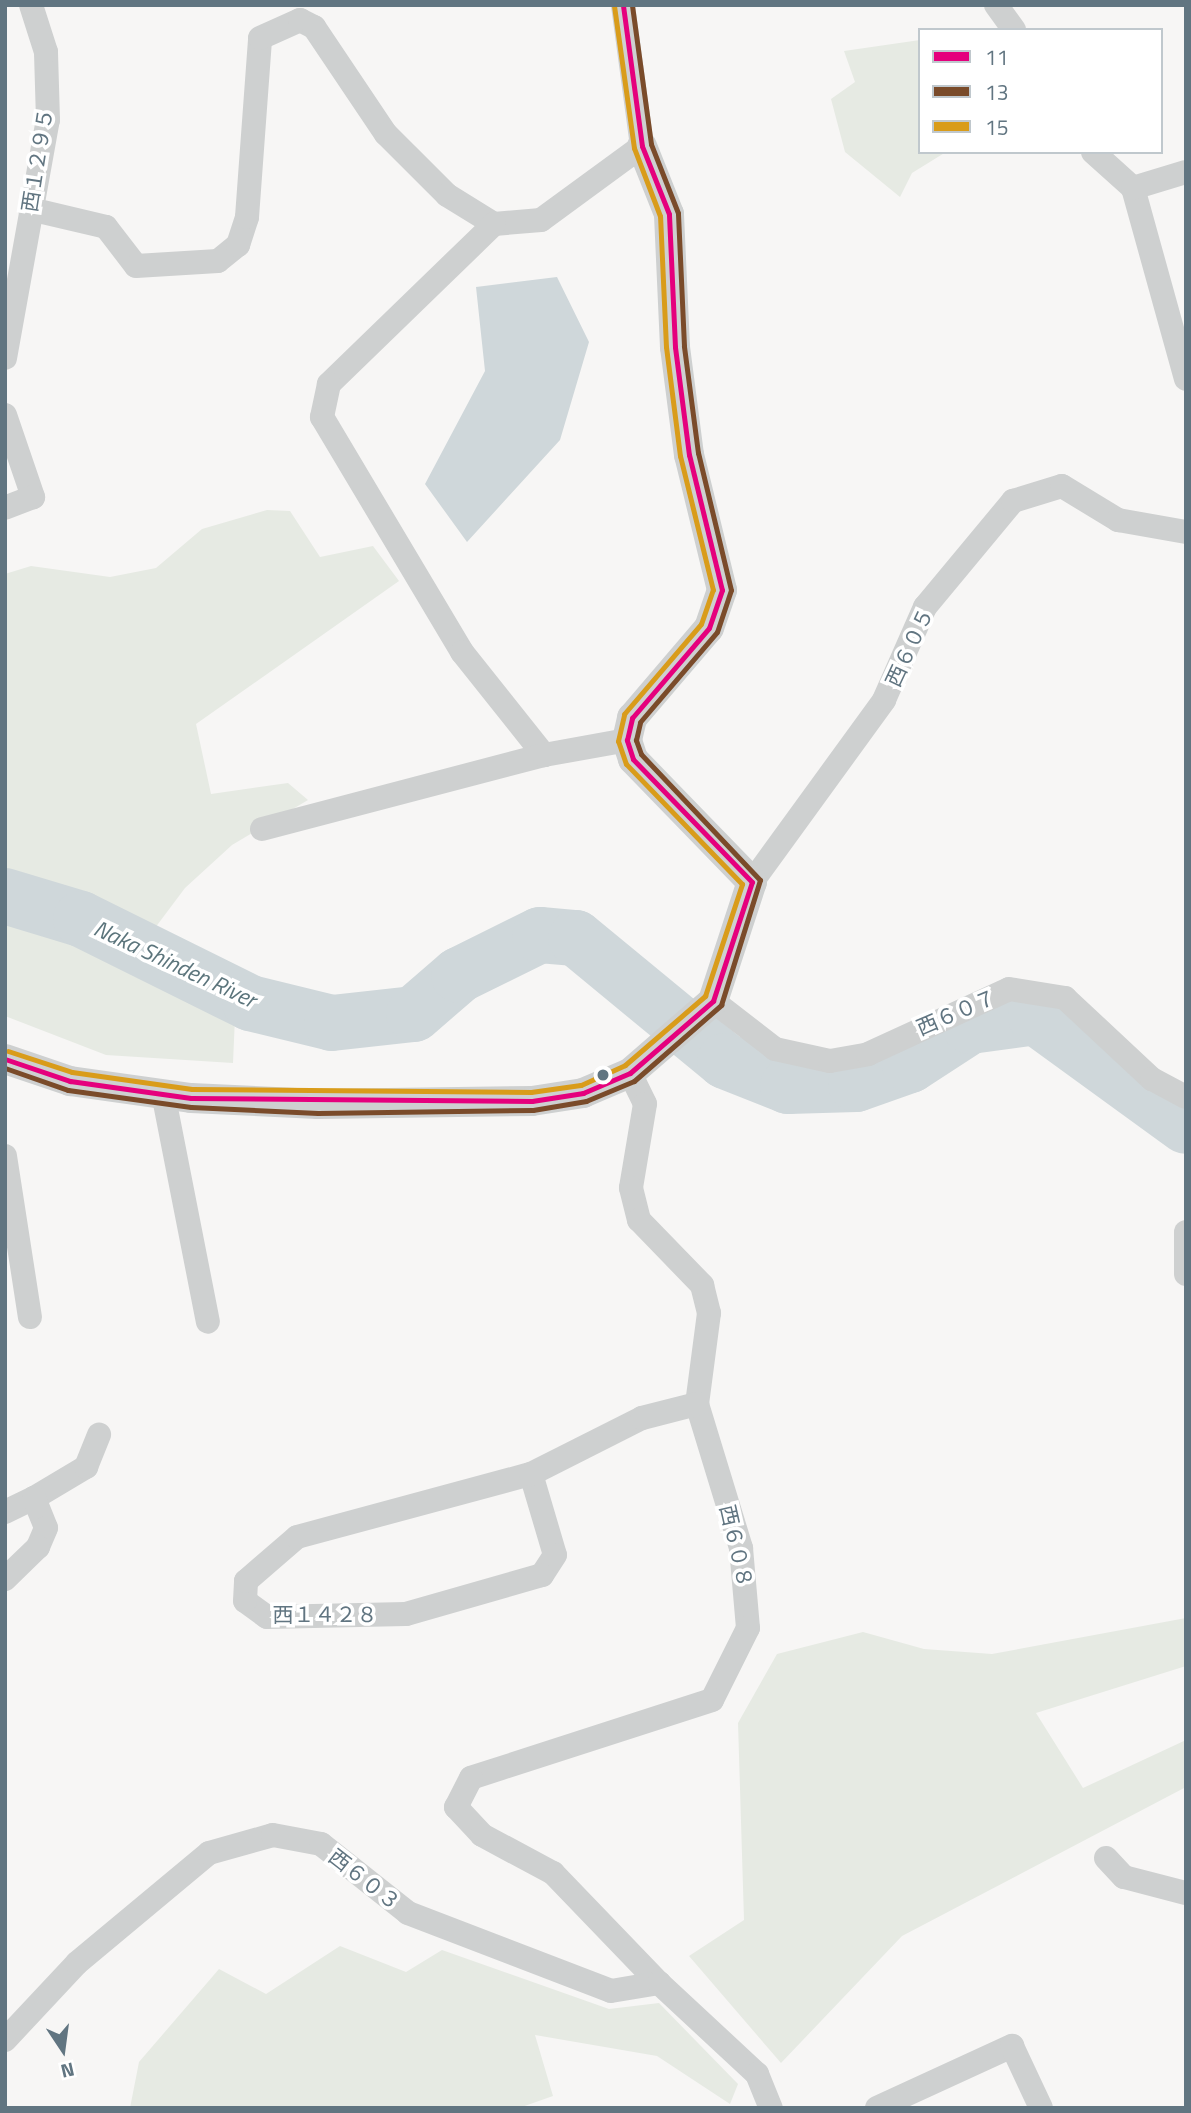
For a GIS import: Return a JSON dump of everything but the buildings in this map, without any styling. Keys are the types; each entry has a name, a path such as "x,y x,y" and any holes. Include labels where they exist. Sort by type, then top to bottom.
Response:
{"street":[{"name":"西１２９５","path":"5,358 48,120 46,52 31,5"},
{"path":"5,1059 70,1080 163,1093 456,1105 583,1093 630,1073 705,1009 752,882 633,759 627,740 632,718 709,628 722,590 688,455 674,347 669,214 642,146 623,5"},
{"path":"996,5 1013,28"},
{"path":"30,209 106,227 136,265 218,261 238,245 247,217 260,38 300,20 314,27 386,134 447,195 494,224 541,220 642,146"},
{"path":"1095,154 1133,188 1181,350 1186,379"},
{"path":"1133,188 1186,172"},
{"path":"494,224 329,384 322,417 462,652 544,755"},
{"path":"5,415 33,497 5,508"},
{"name":"西６０５","path":"752,882 884,700 925,607 1013,501 1062,486 1118,520 1186,532"},
{"path":"262,830 544,755 627,740"},
{"name":"西６０７","path":"705,1009 775,1049 830,1061 868,1054 1009,989 1065,998 1152,1079 1186,1097"},
{"name":"西６０８","path":"630,1073 645,1104 631,1188 639,1220 702,1285 709,1313 697,1404 748,1582 748,1628 712,1700 471,1778 456,1807 482,1835 553,1873 659,1983"},
{"path":"163,1093 208,1322"},
{"path":"5,1156 30,1317"},
{"path":"1186,1232 1186,1274"},
{"name":"西１４２８","path":"531,1474 555,1555 541,1575 406,1614 267,1617 245,1601 246,1581 297,1537 531,1474 642,1418 697,1404"},
{"path":"5,1512 86,1467 99,1434"},
{"path":"5,1579 38,1547 46,1528 34,1498"},
{"name":"西６０３","path":"5,2040 77,1963 209,1853 273,1835 321,1844 408,1913 611,1991 659,1983"},
{"path":"1106,1858 1124,1877 1186,1893"},
{"path":"659,1983 757,2074 771,2108"},
{"path":"877,2108 1012,2046 1041,2108"}],"shaded area":[{"path":"918,40 918,154 943,154 912,173 900,197 845,152 831,99 855,82 844,51"},
{"path":"557,277 589,342 560,440 467,542 425,484 485,371 476,287"},
{"path":"267,510 290,511 320,557 373,546 399,581 196,724 211,794 288,783 308,800 232,845 185,888 143,944 235,1017 233,1063 106,1055 5,1016 5,574 31,566 110,577 156,568 202,529"},
{"path":"1186,1618 1186,1666 1036,1713 1083,1788 1186,1740 1186,1787 902,1936 781,2063 689,1956 744,1920 738,1723 777,1654 863,1632 924,1649 992,1654"},
{"path":"340,1946 406,1972 442,1950 609,2009 659,2003 738,2084 730,2104 657,2056 535,2035 553,2096 519,2108 130,2108 139,2062 219,1969 266,1994"}],"waterway":[{"name":"Naka Shinden River","path":"5,896 81,919 250,1003 332,1023 414,1014 459,975 540,935 576,938 725,1061 788,1086 856,1084 910,1065 970,1026 1036,1017 1186,1126"}],"transit line":[{"name":"11","path":"5,1059 70,1081 191,1098 532,1101 583,1093 630,1073 713,1001 752,882 633,759 627,740 632,718 709,628 722,590 689,455 675,347 669,214 642,146 623,5"},
{"name":"13","path":"5,1068 68,1090 191,1107 318,1113 533,1110 586,1101 634,1081 721,1005 760,880 641,754 636,740 640,722 717,632 731,590 698,453 684,346 678,213 651,144 632,5"},
{"name":"15","path":"8,1051 72,1072 192,1089 531,1092 581,1085 625,1065 705,996 742,884 626,764 618,741 624,714 701,624 713,590 680,456 666,347 660,216 634,148 614,6"}]}
